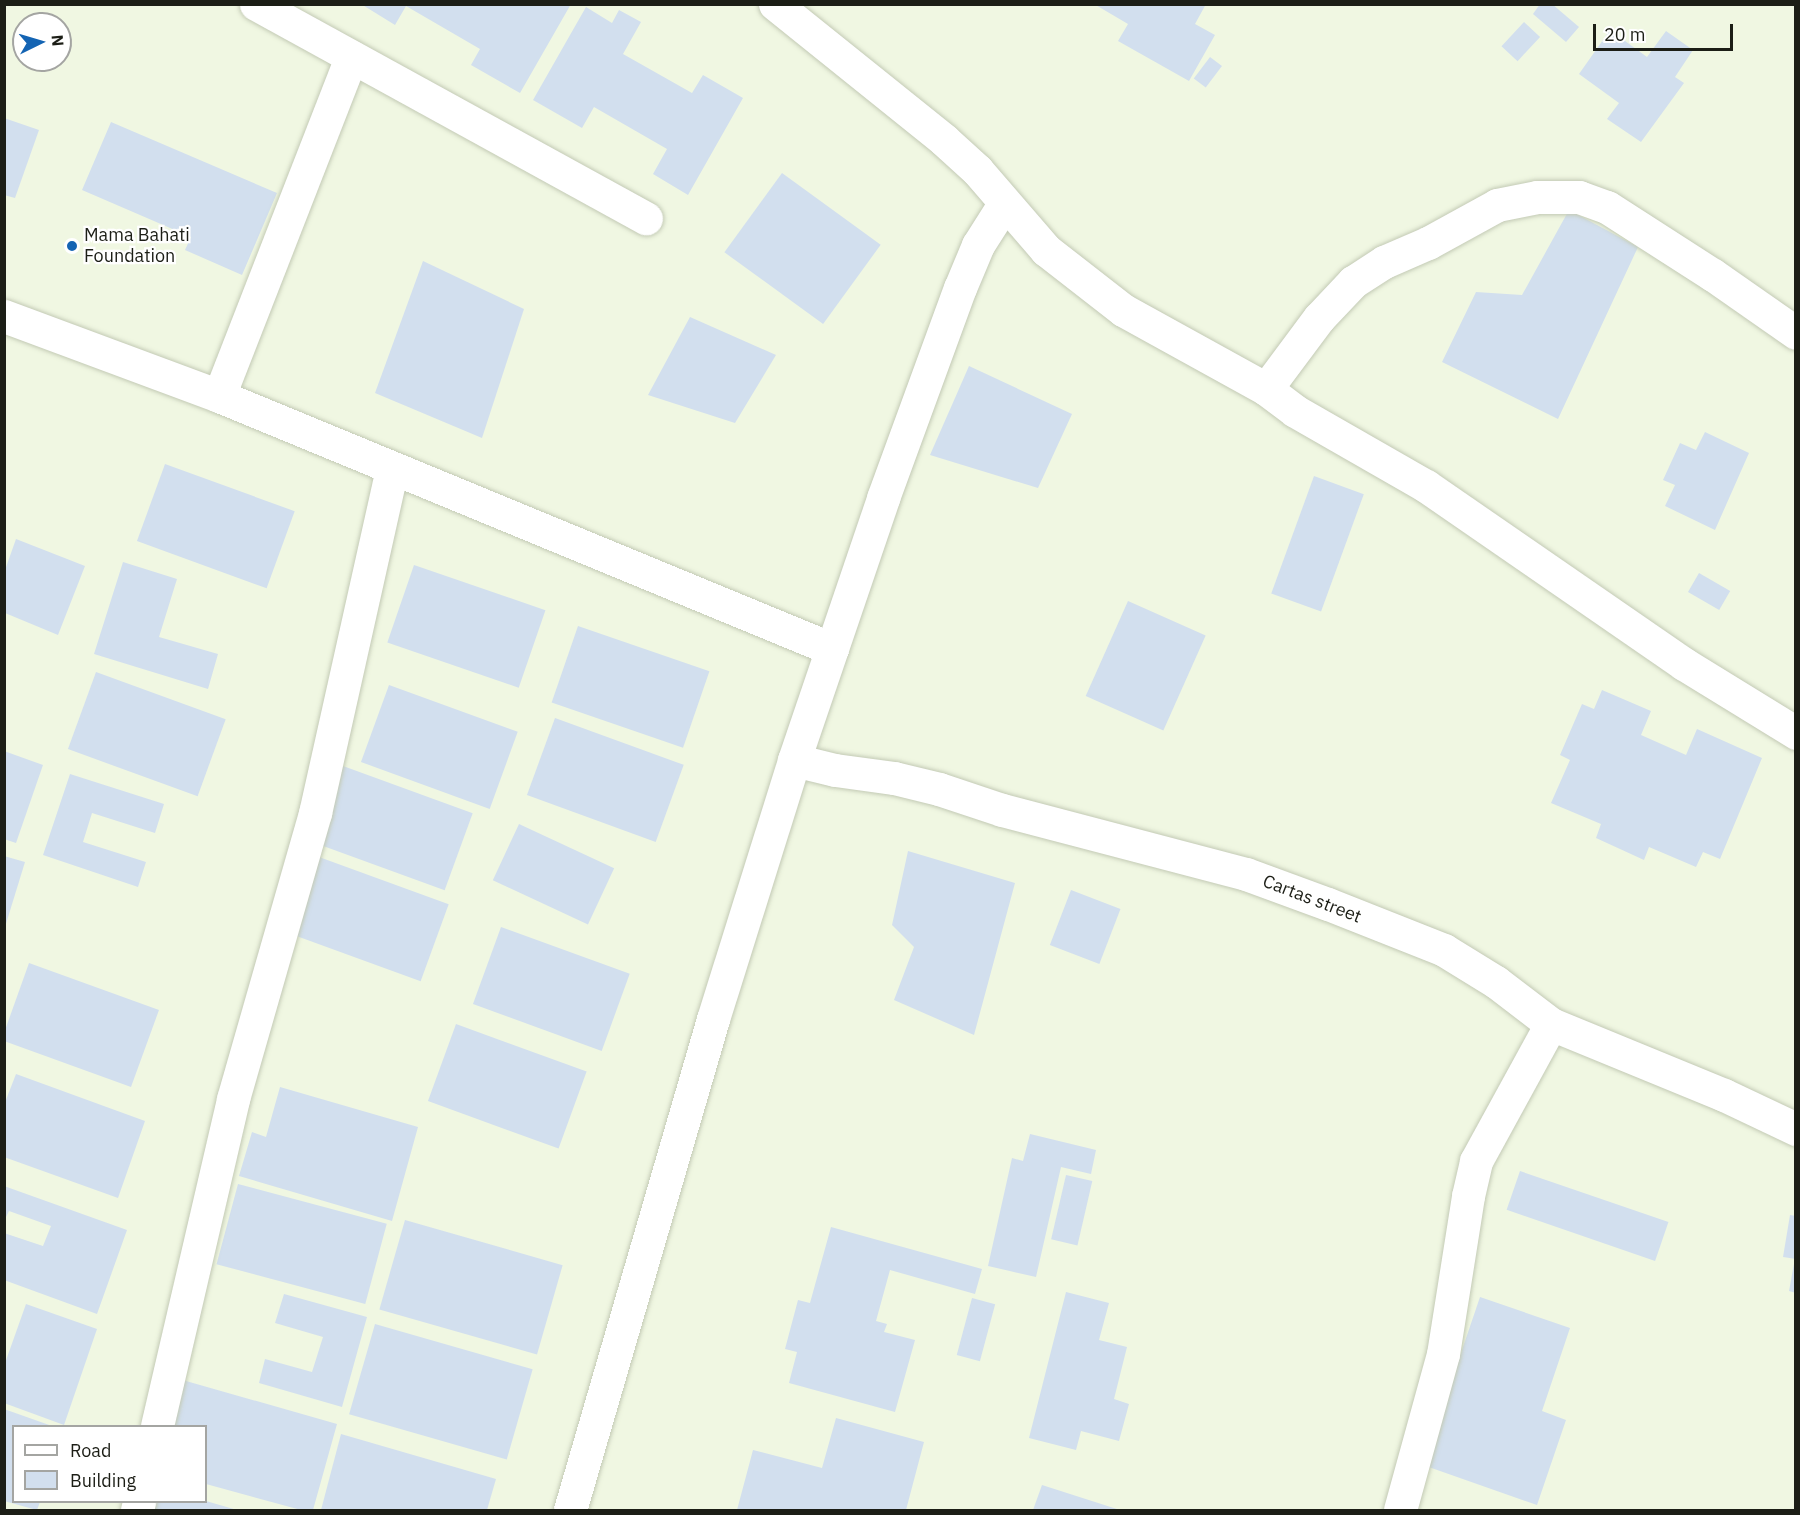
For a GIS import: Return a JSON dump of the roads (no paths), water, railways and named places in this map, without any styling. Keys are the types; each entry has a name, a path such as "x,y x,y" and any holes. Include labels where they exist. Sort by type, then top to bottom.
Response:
{"street":[{"path":"256,4 646,218"},
{"path":"775,4 944,140 977,170 1004,204 1047,250 1123,310 1266,389 1295,411 1426,486 1684,664 1796,733"},
{"path":"219,396 351,57"},
{"path":"1266,389 1319,318 1353,282 1383,262 1428,243 1497,205 1537,197 1579,197 1606,207 1713,275 1796,333"},
{"path":"570,1510 713,1019 794,760 883,498 960,288 978,245 1004,204"},
{"path":"4,316 219,396 832,649"},
{"path":"157,1425 233,1099 315,813 392,468"},
{"name":"Cartas street","path":"794,760 905,781 1002,810 1246,874 1444,950 1496,982 1551,1024 1724,1095 1796,1129"},
{"path":"1400,1510 1443,1354 1468,1196 1476,1161 1551,1024"}],"place":[{"name":"Mama Bahati Foundation","path":"72,246"}]}
